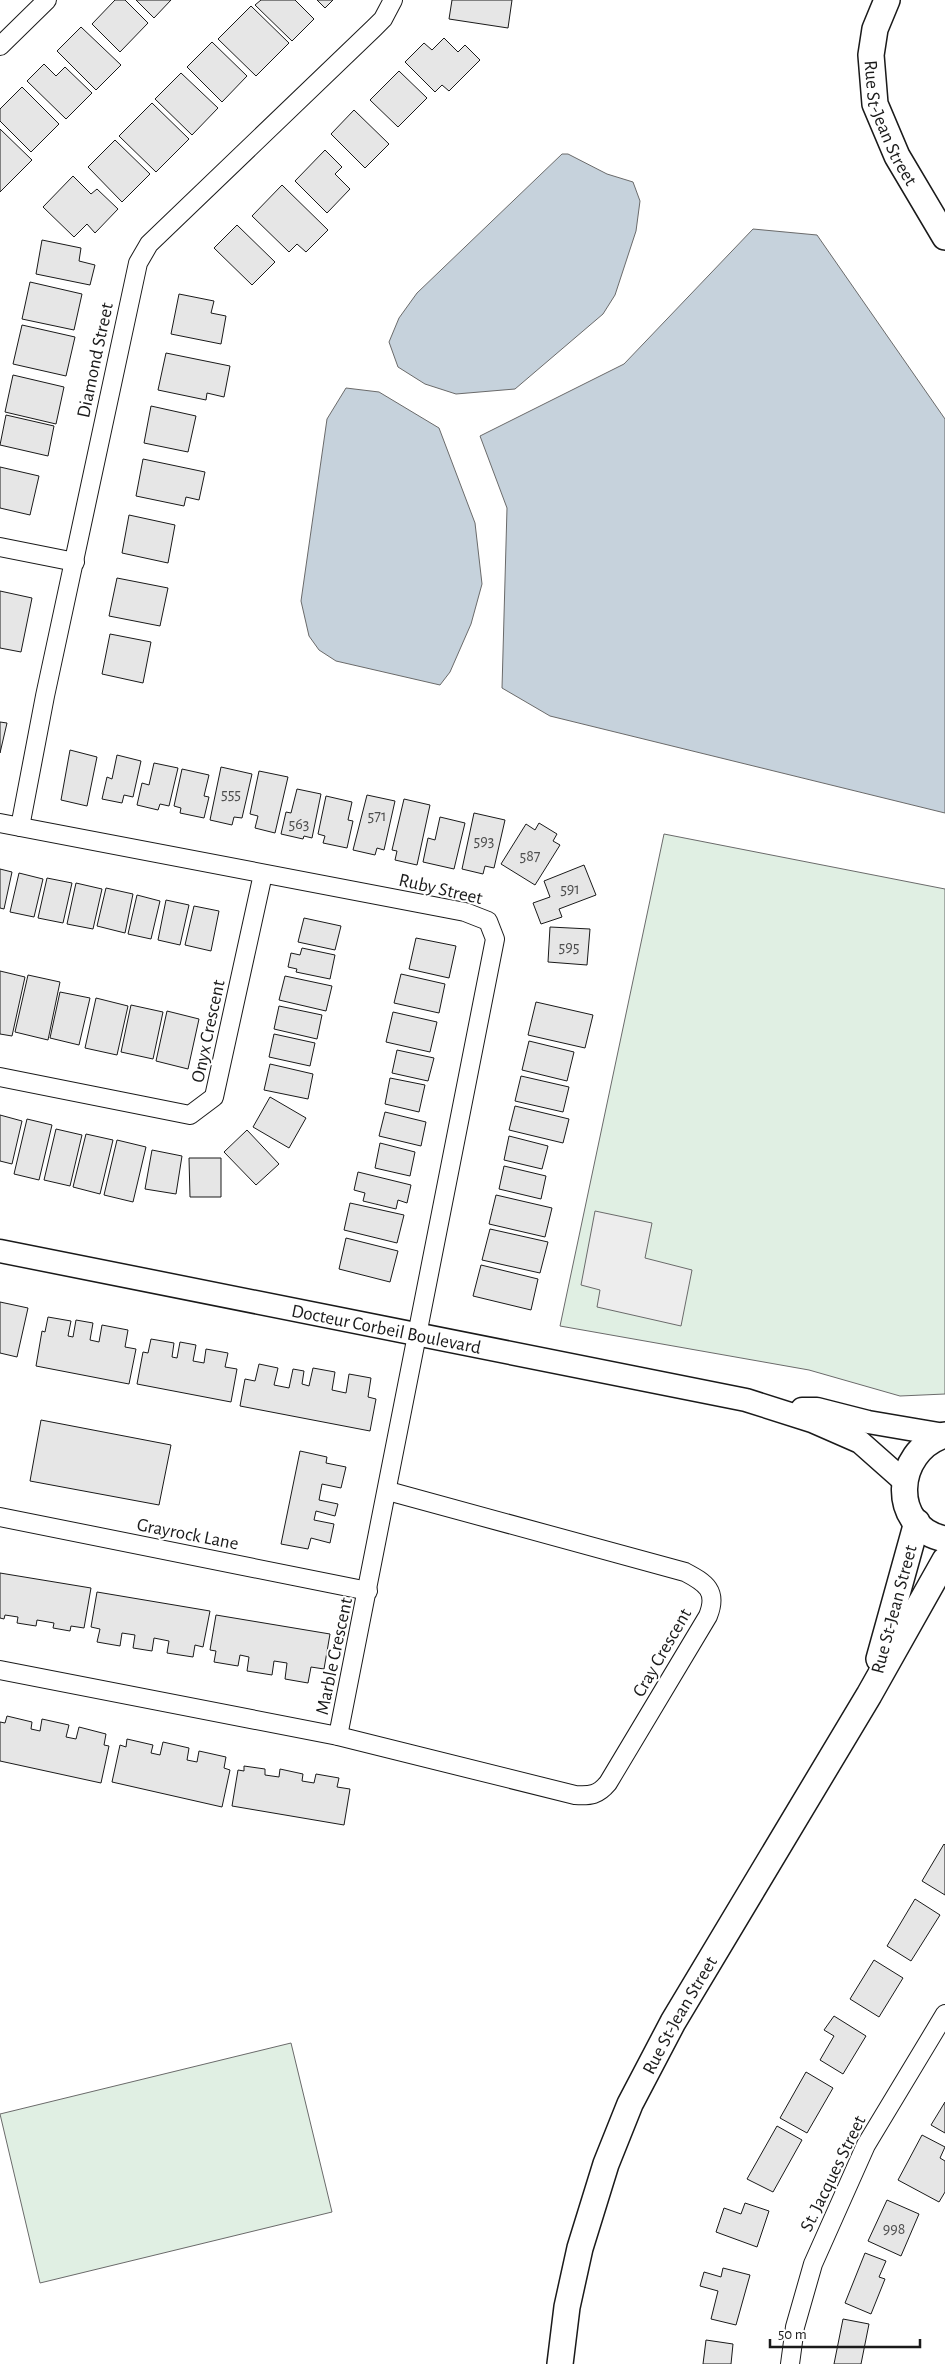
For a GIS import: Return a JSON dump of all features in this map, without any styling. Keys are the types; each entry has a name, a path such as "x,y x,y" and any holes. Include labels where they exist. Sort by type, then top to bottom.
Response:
{"main road":[{"name":"Rue St-Jean Street","path":"887,0 874,29 871,55 874,104 897,156 945,237"},
{"name":"Rue St-Jean Street","path":"944,1435 929,1442 916,1452 908,1466 904,1482 904,1496 909,1510 917,1522 928,1532 945,1539"},
{"name":"Rue St-Jean Street","path":"869,1695 917,1522"},
{"name":"Rue St-Jean Street","path":"560,2364 568,2307 580,2248 606,2164 630,2104 673,2022 869,1695 945,1560"}],"street":[{"path":"0,46 48,0"},
{"name":"Diamond Street","path":"20,827 134,273 143,253 149,244 383,19 393,0"},
{"path":"0,547 75,562"},
{"name":"Ruby Street","path":"0,823 465,912 488,921 495,939 418,1334"},
{"name":"Onyx Crescent","path":"0,1077 190,1115 214,1097 263,874"},
{"name":"Docteur Corbeil Boulevard","path":"0,1251 661,1382 771,1407 860,1442 904,1482"},
{"name":"Marble Crescent","path":"0,1670 338,1736 418,1334"},
{"name":"Docteur Corbeil Boulevard","path":"771,1407 817,1409 868,1422 944,1435"},
{"name":"Cray Crescent","path":"338,1736 575,1795 590,1796 600,1792 608,1783 712,1605 712,1596 708,1587 685,1572 388,1491"},
{"name":"Grayrock Lane","path":"0,1517 368,1591"},
{"name":"St. Jacques Street","path":"790,2364 795,2327 813,2264 866,2145 945,2014"}],"green space":[{"path":"664,834 945,889 945,1394 900,1396 809,1370 560,1326"},
{"path":"291,2043 332,2212 40,2283 0,2114"}],"shaded area":[{"path":"562,154 568,154 607,174 633,182 640,201 636,231 615,295 603,314 515,389 456,394 425,384 398,367 389,342 399,318 417,293"},
{"path":"753,229 817,235 945,419 945,813 550,716 502,688 507,508 480,436 624,364"},
{"path":"346,388 379,392 439,428 475,523 482,584 471,624 450,672 440,685 336,661 319,650 309,636 301,601 327,419"},
{"path":"595,1211 652,1223 645,1258 692,1270 681,1326 597,1307 600,1290 581,1285"}],"building":[{"path":"115,0 125,0 148,23 120,52 92,24"},
{"path":"136,0 171,0 154,18"},
{"path":"261,0 295,0 314,19 292,41 255,5"},
{"path":"317,0 333,0 325,8"},
{"path":"452,0 512,0 508,28 449,19"},
{"path":"251,6 289,43 256,76 218,39"},
{"path":"81,27 121,65 96,90 57,51"},
{"path":"444,38 458,52 465,45 480,60 449,91 442,85 435,92 405,62 424,43 432,50"},
{"path":"212,42 247,76 222,102 187,67"},
{"path":"44,64 56,76 65,67 92,93 66,119 27,81"},
{"path":"399,71 427,98 398,127 370,100"},
{"path":"181,73 218,108 192,135 155,99"},
{"path":"22,87 59,124 31,152 0,121 0,109"},
{"path":"152,103 189,139 156,172 119,136"},
{"path":"354,110 389,144 365,168 331,134"},
{"path":"0,129 32,160 0,192"},
{"path":"115,140 150,174 122,202 88,167"},
{"path":"325,150 342,167 335,174 350,189 327,213 295,181"},
{"path":"73,176 91,194 97,189 118,209 95,233 87,224 74,237 43,207"},
{"path":"282,185 328,230 306,252 297,244 289,252 252,216"},
{"path":"237,225 275,262 252,285 214,248"},
{"path":"42,240 81,248 79,261 95,265 90,285 36,274"},
{"path":"30,282 82,294 74,330 22,319"},
{"path":"179,294 214,301 211,313 226,316 221,344 171,334"},
{"path":"22,325 75,337 66,376 13,364"},
{"path":"166,353 230,366 224,397 207,393 206,400 158,390"},
{"path":"13,375 64,387 56,424 5,412"},
{"path":"151,406 196,416 188,452 144,443"},
{"path":"6,415 54,426 48,456 0,445"},
{"path":"143,459 205,472 199,500 186,497 184,506 136,496"},
{"path":"0,467 39,476 30,515 0,508"},
{"path":"129,515 175,525 168,563 122,553"},
{"path":"117,578 168,588 160,626 109,616"},
{"path":"0,591 32,598 21,652 0,648"},
{"path":"110,634 151,642 143,683 102,674"},
{"path":"0,722 7,723 0,753"},
{"path":"70,750 97,757 87,806 61,800"},
{"path":"117,755 141,761 133,797 124,795 122,803 102,799 107,777 112,779"},
{"path":"154,763 178,768 169,806 160,804 158,810 137,805 142,783 149,785"},
{"path":"221,767 252,774 242,818 234,817 232,825 210,820"},
{"path":"182,769 209,775 204,796 209,797 204,818 180,813 181,808 174,806"},
{"path":"259,771 288,777 275,833 255,828 258,816 250,814"},
{"path":"297,789 321,794 312,838 304,836 303,839 281,834 286,812 291,813"},
{"path":"367,795 395,801 384,850 377,848 375,855 353,850"},
{"path":"326,796 352,802 348,820 353,821 347,848 323,843 325,836 318,834"},
{"path":"404,799 430,805 417,865 395,860 397,851 392,850"},
{"path":"474,813 505,820 494,868 485,866 483,874 462,869"},
{"path":"440,817 465,823 454,869 423,862 428,838 435,840"},
{"path":"539,823 557,834 553,841 560,845 535,885 501,864 526,824 535,830"},
{"path":"584,865 596,895 559,909 562,917 541,924 533,903 550,897 544,881"},
{"path":"0,869 12,872 4,909 0,908"},
{"path":"19,873 43,879 34,917 10,912"},
{"path":"47,878 72,883 63,923 38,918"},
{"path":"76,883 102,889 93,929 67,924"},
{"path":"106,888 133,894 125,933 97,926"},
{"path":"137,895 160,901 151,939 128,934"},
{"path":"166,900 189,905 180,945 158,940"},
{"path":"194,906 219,911 211,951 185,945"},
{"path":"304,918 341,926 335,950 298,942"},
{"path":"550,927 590,929 587,965 548,962"},
{"path":"416,938 456,946 449,978 409,969"},
{"path":"302,948 335,955 330,979 296,972 297,969 288,967 291,953 300,955"},
{"path":"0,971 25,977 12,1036 0,1034"},
{"path":"401,974 445,984 439,1013 394,1003"},
{"path":"28,975 60,982 48,1040 15,1032"},
{"path":"285,976 332,986 326,1011 279,1000"},
{"path":"60,992 90,998 79,1045 50,1038"},
{"path":"96,998 128,1006 117,1055 85,1048"},
{"path":"536,1002 593,1015 585,1048 528,1035"},
{"path":"131,1005 163,1012 153,1059 121,1052"},
{"path":"279,1006 322,1015 317,1039 274,1029"},
{"path":"167,1011 199,1019 188,1069 156,1061"},
{"path":"393,1012 437,1022 430,1052 386,1042"},
{"path":"274,1034 315,1043 310,1066 269,1057"},
{"path":"529,1041 574,1052 567,1081 522,1070"},
{"path":"397,1050 434,1058 428,1081 392,1073"},
{"path":"270,1064 313,1074 308,1099 264,1090"},
{"path":"521,1076 569,1087 563,1112 515,1101"},
{"path":"390,1078 425,1085 419,1112 385,1104"},
{"path":"270,1097 306,1118 289,1148 253,1127"},
{"path":"515,1106 569,1119 563,1143 509,1130"},
{"path":"385,1112 426,1122 421,1146 379,1136"},
{"path":"0,1115 22,1121 12,1164 0,1161"},
{"path":"27,1119 52,1125 39,1180 14,1174"},
{"path":"56,1129 82,1135 70,1186 44,1180"},
{"path":"247,1130 279,1164 256,1185 224,1152"},
{"path":"86,1134 113,1140 100,1194 73,1187"},
{"path":"509,1136 548,1146 542,1169 504,1160"},
{"path":"117,1140 146,1147 133,1202 104,1195"},
{"path":"380,1143 415,1152 410,1176 375,1168"},
{"path":"152,1150 182,1156 176,1194 145,1189"},
{"path":"189,1158 221,1158 221,1197 190,1197"},
{"path":"504,1166 546,1176 541,1199 499,1189"},
{"path":"358,1172 411,1185 407,1203 398,1200 396,1209 363,1201 365,1193 354,1190"},
{"path":"496,1195 552,1208 545,1237 489,1224"},
{"path":"350,1203 404,1215 397,1243 344,1230"},
{"path":"490,1229 548,1242 540,1273 482,1260"},
{"path":"346,1238 398,1251 390,1282 339,1269"},
{"path":"481,1265 538,1279 531,1310 473,1296"},
{"path":"0,1302 28,1308 17,1357 0,1353"},
{"path":"48,1317 71,1321 68,1336 73,1337 76,1320 93,1323 90,1340 99,1342 102,1325 128,1330 125,1347 136,1349 129,1384 36,1366 42,1331 45,1332"},
{"path":"151,1339 174,1343 172,1357 177,1358 180,1342 196,1345 193,1361 204,1363 206,1349 228,1353 225,1367 237,1369 231,1402 137,1384 143,1352 148,1353"},
{"path":"259,1364 278,1368 274,1385 289,1388 293,1369 304,1371 302,1384 309,1386 313,1368 335,1372 332,1390 346,1393 349,1374 371,1378 368,1397 376,1399 370,1431 240,1406 245,1379 255,1381"},
{"path":"41,1420 171,1445 159,1505 30,1481"},
{"path":"300,1451 327,1457 326,1463 346,1467 341,1488 322,1484 319,1500 338,1504 335,1516 316,1511 314,1520 334,1524 330,1543 311,1538 308,1549 281,1544"},
{"path":"0,1573 91,1588 84,1628 71,1626 70,1631 53,1628 54,1623 37,1620 36,1626 17,1623 18,1617 5,1615 4,1619 0,1618"},
{"path":"97,1592 210,1611 203,1647 195,1645 193,1657 167,1653 169,1641 154,1638 152,1651 133,1648 135,1635 122,1633 120,1646 97,1642 100,1629 91,1627"},
{"path":"216,1615 330,1634 324,1669 311,1667 308,1683 285,1679 287,1663 274,1661 272,1675 247,1671 249,1657 240,1655 238,1666 214,1662 216,1651 210,1650"},
{"path":"7,1716 32,1722 31,1729 40,1731 42,1719 69,1725 66,1737 76,1739 79,1727 106,1734 104,1745 109,1746 101,1783 0,1761 0,1722 5,1723"},
{"path":"127,1739 153,1745 151,1753 160,1755 163,1742 189,1748 187,1760 197,1762 199,1751 226,1757 224,1768 230,1770 222,1807 112,1782 120,1745 126,1747"},
{"path":"244,1766 265,1769 265,1775 279,1777 280,1769 303,1774 302,1781 314,1783 316,1774 339,1778 337,1787 350,1789 344,1825 232,1806 238,1770 244,1771"},
{"path":"945,1845 945,1895 922,1881"},
{"path":"915,1899 940,1915 911,1961 887,1946"},
{"path":"874,1960 903,1978 879,2017 850,1999"},
{"path":"834,2016 866,2036 843,2074 820,2060 834,2036 824,2030"},
{"path":"806,2072 833,2088 807,2133 780,2118"},
{"path":"945,2102 945,2133 931,2125"},
{"path":"777,2126 802,2140 773,2192 747,2179"},
{"path":"922,2135 945,2147 940,2158 945,2161 945,2192 939,2202 898,2180"},
{"path":"887,2200 919,2214 901,2256 868,2241"},
{"path":"745,2203 769,2211 757,2247 716,2232 724,2208 741,2214"},
{"path":"865,2253 886,2261 879,2277 885,2279 871,2314 845,2303"},
{"path":"723,2268 750,2275 736,2325 711,2319 718,2291 700,2286 704,2272 721,2277"},
{"path":"843,2319 869,2324 861,2364 834,2364"},
{"path":"706,2340 733,2344 731,2364 703,2364"}]}
